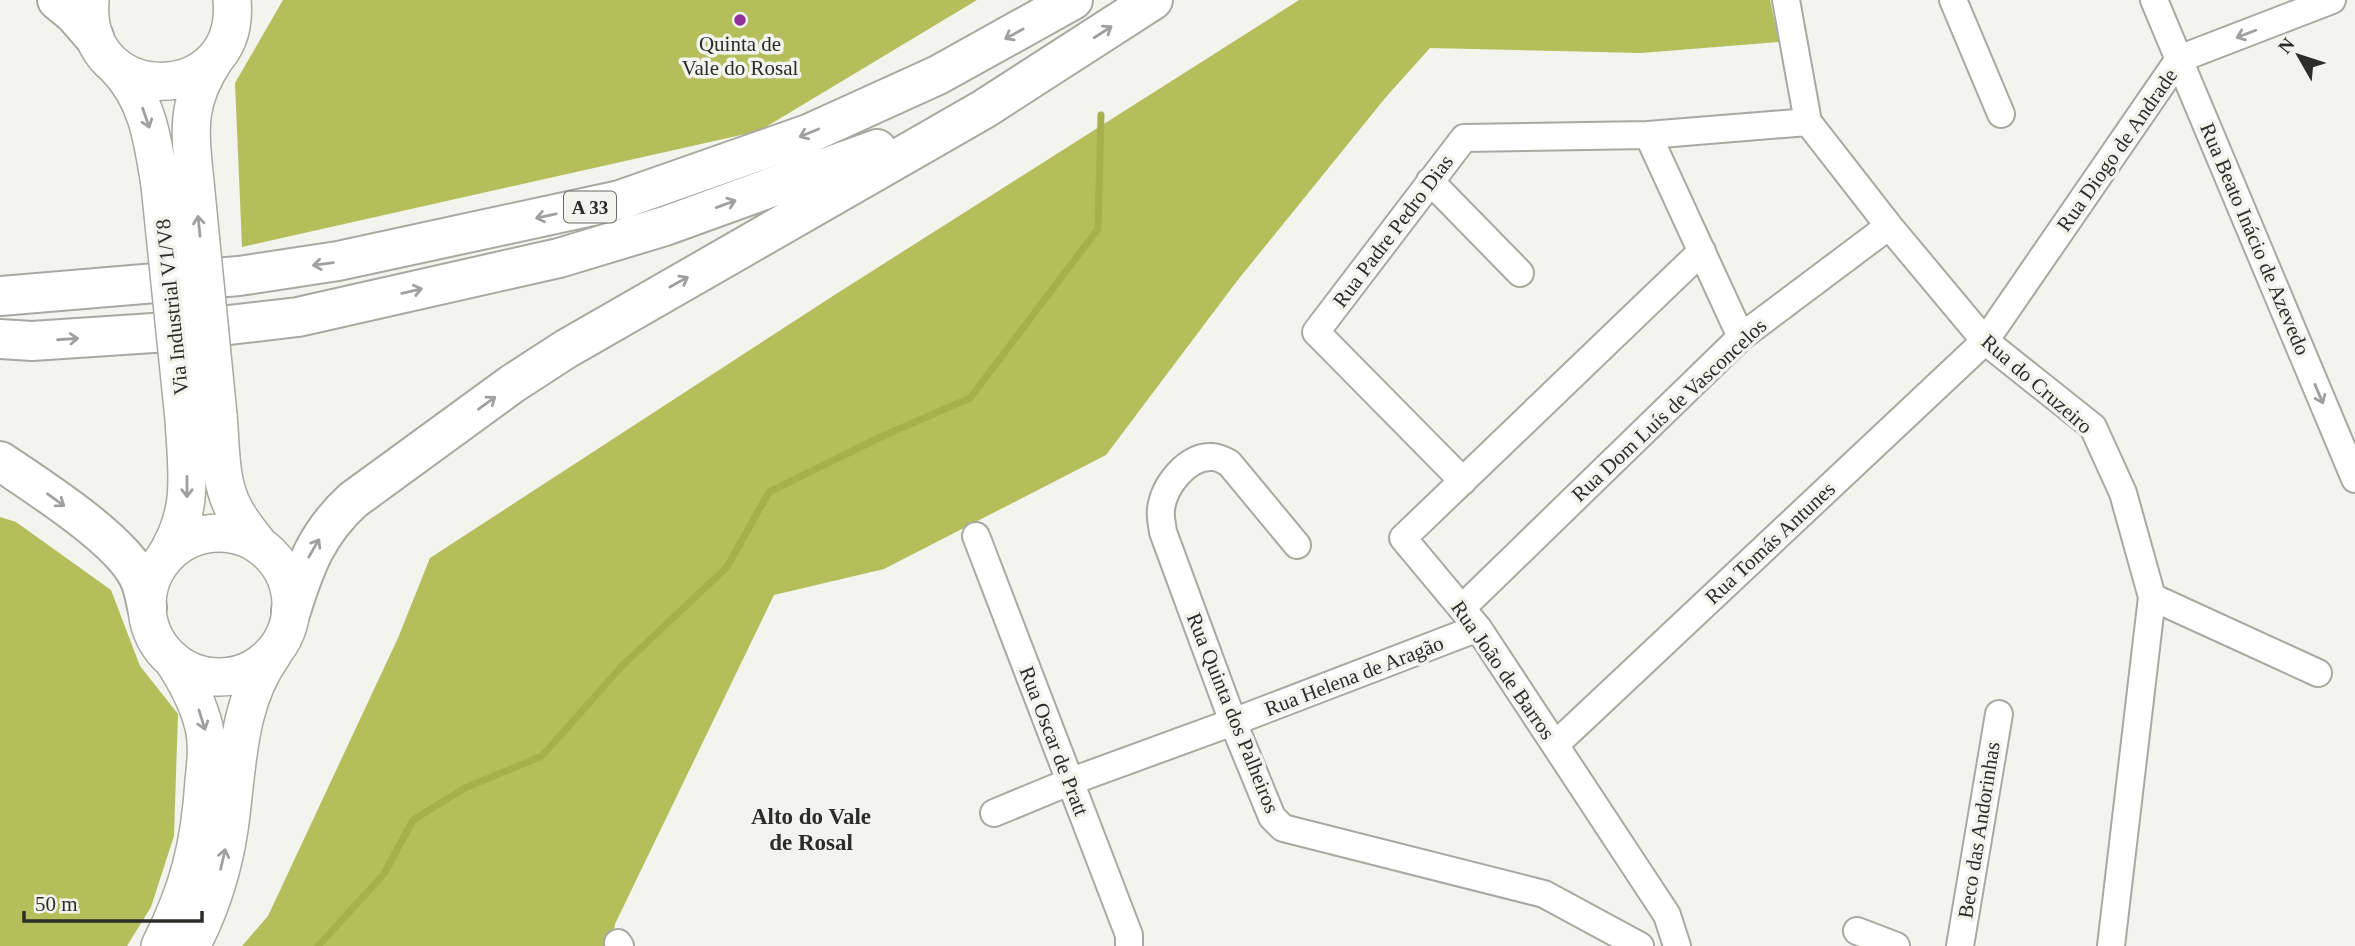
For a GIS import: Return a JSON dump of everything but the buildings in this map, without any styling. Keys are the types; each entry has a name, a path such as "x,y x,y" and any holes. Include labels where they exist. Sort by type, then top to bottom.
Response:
{"highway":[{"path":"57,0 74,13 102,50"},
{"name":"A 33","path":"0,296 239,276 338,261 620,200 808,134 938,75 1073,0"},
{"name":"A 33","path":"0,340 32,341 168,332 298,317 559,257 665,226 984,109 1153,0"},
{"path":"286,627 312,550 337,514 353,500 501,392 614,320 984,109"},
{"path":"0,286 71,291"},
{"path":"0,461 82,520 114,547 138,575 147,607"}],"main road":[{"path":"90,0 91,24 102,50 134,77 163,83 191,76 215,59"},
{"name":"Via Industrial V1/V8","path":"236,9 222,50 197,90 177,184 201,417 224,476 228,496 244,526 260,546"},
{"name":"Via Industrial V1/V8","path":"102,50 131,85 141,102 177,184"},
{"name":"Via Industrial V1/V8","path":"163,560 183,523 201,417"},
{"path":"160,946 180,902 194,860 201,828 206,752 201,716 191,689 154,636 147,607 149,590 154,574 163,560 187,541 202,535 232,534 260,546 281,568 291,596 286,627 252,689 245,713 229,832 221,867 211,901 191,946"},
{"path":"172,659 187,669 204,675 221,677 239,674 255,667 269,656 286,627"}],"street":[{"path":"1786,0 1808,122"},
{"path":"1953,0 2001,114"},
{"name":"Rua Beato Inácio de Azevedo","path":"2154,0 2355,479"},
{"name":"Rua Diogo de Andrade","path":"1986,341 2179,59 2332,0"},
{"name":"Rua Padre Pedro Dias","path":"1463,481 1316,332 1464,138 1648,135 1808,122"},
{"name":"Rua do Cruzeiro","path":"1808,122 1889,226 1986,341 2092,427 2123,493 2152,597 2111,946"},
{"path":"1648,135 1741,337"},
{"path":"1430,181 1520,273"},
{"name":"Rua Dom Luís de Vasconcelos","path":"1470,618 1741,337 1889,226"},
{"name":"Rua João de Barros","path":"1676,946 1667,915 1555,745 1470,618 1403,538 1702,251"},
{"name":"Rua Tomás Antunes","path":"1555,745 1986,341"},
{"name":"Rua Quinta dos Palheiros","path":"1297,545 1229,463 1214,456 1196,461 1178,474 1166,489 1160,511 1163,532 1233,722 1272,817 1283,828 1544,894 1640,946"},
{"name":"Rua Oscar de Pratt","path":"976,536 1129,935 1129,946"},
{"path":"2152,597 2318,673"},
{"name":"Rua Helena de Aragão","path":"994,813 1069,782 1233,722 1470,618"},
{"name":"Beco das Andorinhas","path":"1960,946 1999,714"},
{"path":"1857,931 1896,946"}],"green space":[{"path":"283,0 977,0 759,131 242,247 235,83"},
{"path":"1299,0 1770,0 1779,42 1641,53 1430,48 1386,97 1237,281 1106,455 884,569 774,595 615,924 611,946 242,946 268,916 398,638 430,558 836,294"},
{"path":"0,517 16,522 111,590 140,666 178,714 174,836 151,907 127,946 0,946"}],"waterway":[{"path":"318,946 384,874 413,820 465,788 542,756 622,666 727,567 769,492 885,435 970,398 1098,229 1101,115"}],"place":[{"name":"Quinta de Vale do Rosal","path":"740,20"}],"district":[{"name":"Alto do Vale de Rosal","path":"811,829"}]}
